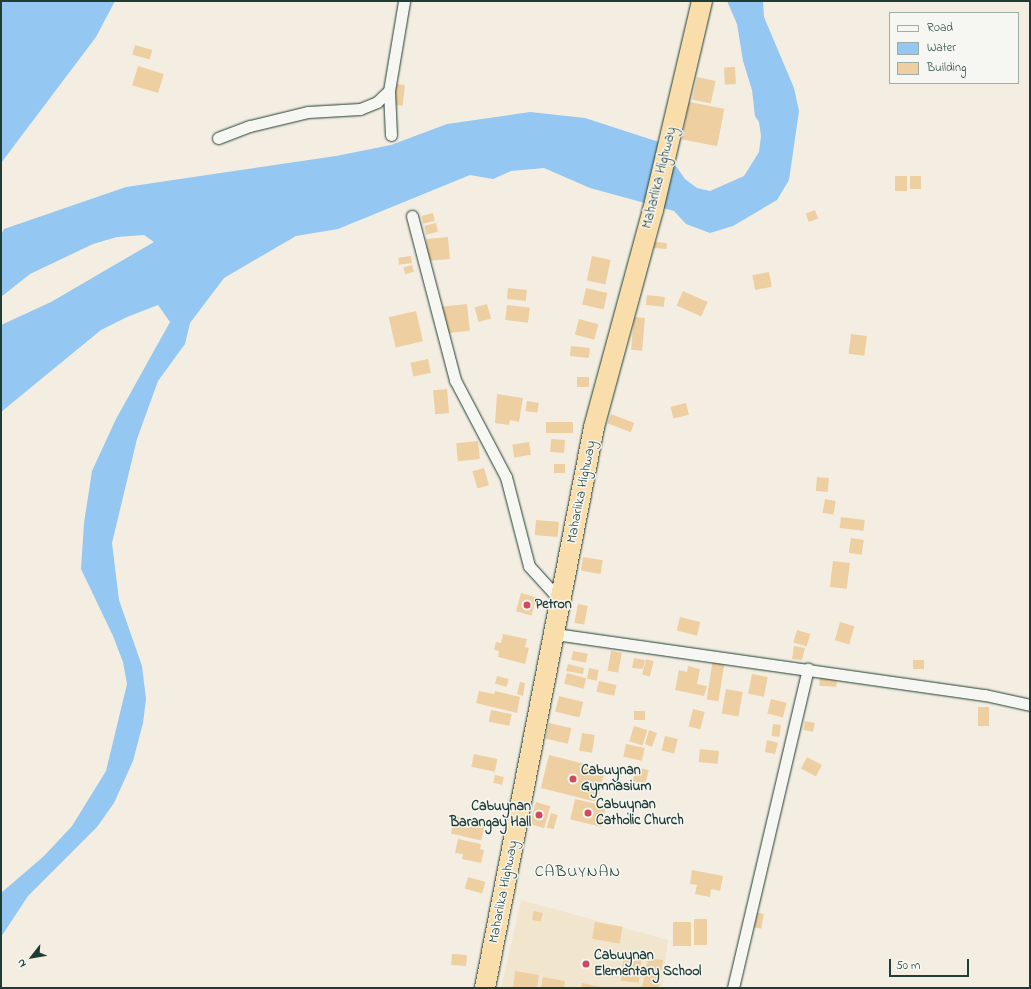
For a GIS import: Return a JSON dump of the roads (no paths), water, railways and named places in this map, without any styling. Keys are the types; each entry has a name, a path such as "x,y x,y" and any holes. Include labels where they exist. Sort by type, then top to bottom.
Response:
{"highway":[{"name":"Maharlika Highway","path":"485,988 594,428 653,210 702,1"}],"street":[{"path":"391,135 389,91 404,1"},
{"path":"218,138 250,126 308,112 360,109 377,102 389,91"},
{"path":"412,216 454,380 506,477 529,566 561,601"},
{"path":"555,634 985,695 1030,704"},
{"path":"733,988 808,669"}],"water":[{"path":"1,1 115,1 96,37 1,163"},
{"path":"727,1 763,1 764,17 794,88 799,111 789,180 777,200 733,226 710,233 686,224 674,211 590,188 544,168 511,171 493,179 470,175 338,229 296,236 224,278 190,323 185,344 158,381 137,439 112,543 119,600 142,666 146,699 143,723 133,761 114,803 97,827 28,896 1,937 1,893 44,856 72,826 106,771 127,684 123,662 113,636 81,569 84,523 92,471 116,419 170,322 158,305 127,317 101,330 1,412 1,325 51,302 154,242 144,235 117,237 93,244 30,274 1,297 1,235 4,229 126,187 336,156 391,145 447,124 530,112 585,118 659,142 685,179 697,188 710,191 744,176 759,152 761,136 759,122 755,116 752,90 743,61 737,24"}],"place":[{"name":"Petron","path":"527,605"},
{"name":"Cabuynan Gymnasium","path":"573,779"},
{"name":"Cabuynan Catholic Church","path":"588,813"},
{"name":"Cabuynan Barangay Hall","path":"539,815"},
{"name":"Cabuynan Elementary School","path":"586,964"}],"district":[{"name":"CABUYNAN","path":"578,872"}]}
